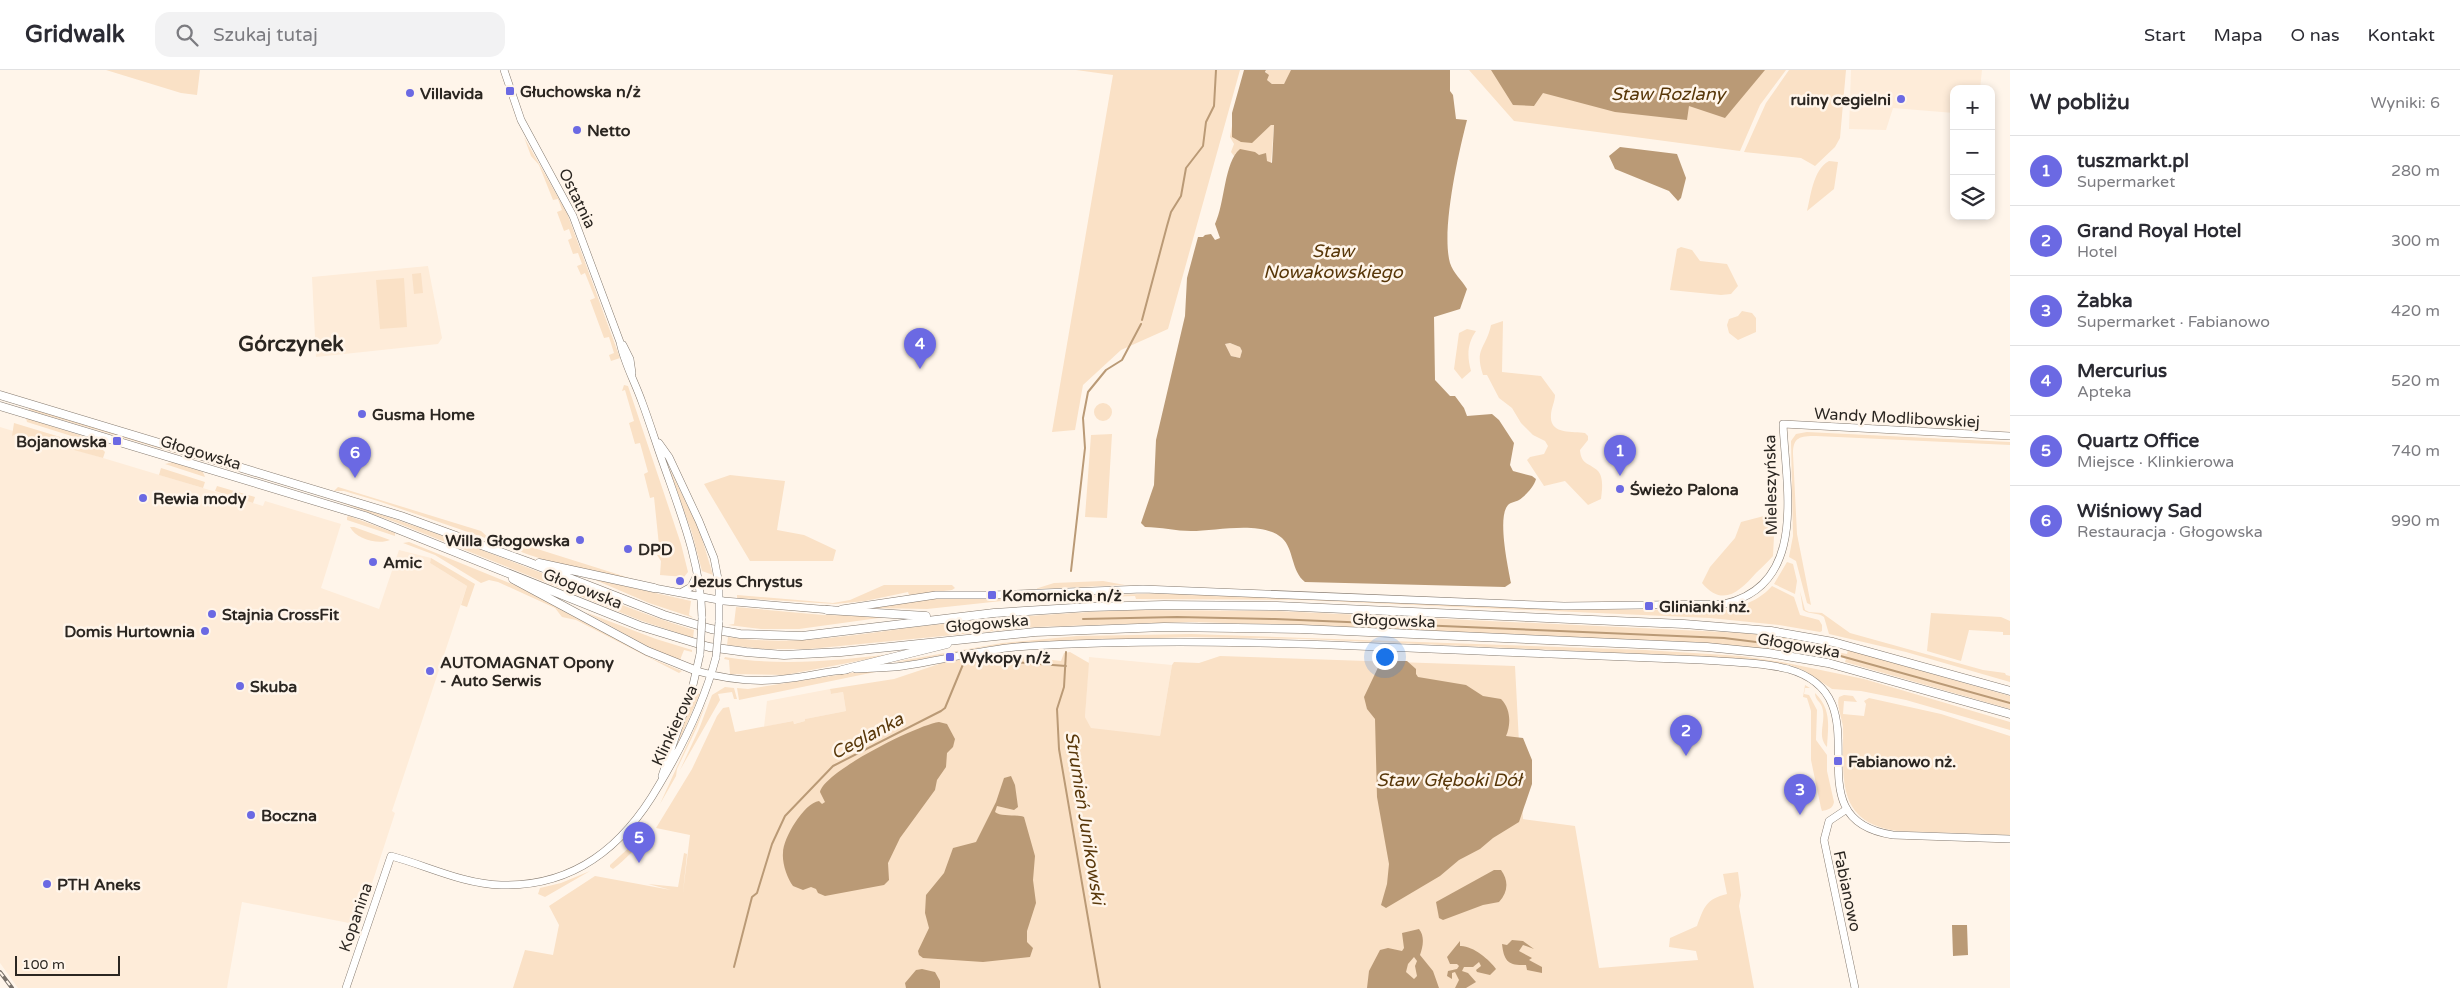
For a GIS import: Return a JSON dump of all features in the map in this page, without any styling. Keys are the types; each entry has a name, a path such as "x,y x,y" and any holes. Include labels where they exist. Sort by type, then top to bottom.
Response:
{"main road":[{"name":"Głogowska","path":"0,395 402,516 518,558 664,616 711,629 740,634 802,636 958,616 1090,607 1233,605 1733,627 1783,633 1840,644 2010,691"},
{"name":"Głogowska","path":"0,406 356,514 652,630 688,642 731,651 784,655 841,652 968,638 1100,629 1239,627 1725,648 1780,654 1848,668 2010,714"},
{"path":"518,558 654,588"},
{"path":"496,568 530,589 647,651 697,671"},
{"path":"827,610 958,616"},
{"path":"842,670 968,638"}],"street":[{"name":"Ostatnia","path":"504,70 521,120 573,216 620,342 630,359 632,375 656,438 697,569 702,618 697,671"},
{"name":"Wandy Modlibowskiej","path":"1783,424 2010,436"},
{"name":"Mieleszyńska","path":"1724,604 1748,596 1761,586 1777,567 1784,550 1787,516 1783,424"},
{"name":"Ostatnia","path":"656,438 669,457 706,537 716,569 720,600 720,622 716,657 710,675"},
{"path":"680,593 691,587 697,569"},
{"path":"654,588 720,600"},
{"name":"Głogowska","path":"720,600 827,610 922,596 1191,590 1564,606 1724,604"},
{"name":"Głogowska","path":"710,675 737,680 776,680 842,670 905,666 1022,646 1116,642 1254,642 1729,662 1788,669 1808,677 1827,694 1836,714 1839,785 1847,809"},
{"path":"697,671 710,675"},
{"name":"Klinkierowa","path":"659,786 697,671"},
{"name":"Klinkierowa","path":"391,856 462,879 489,884 527,884 550,879 581,867 613,846 642,814 680,748 710,675"},
{"path":"1847,809 1864,826 1888,834 2010,839"},
{"name":"Fabianowo","path":"1847,809 1829,821 1824,840 1855,988"},
{"name":"Kopanina","path":"346,988 391,856"}],"shaded area":[{"path":"106,70 200,70 197,95 181,93"},
{"path":"1076,70 1240,70 1168,329 1121,350 1083,385 1075,430 1052,432 1113,75"},
{"path":"1266,70 1292,71 1284,84 1272,84 1267,80"},
{"path":"1469,70 1786,70 1760,105 1740,151 1514,121"},
{"path":"1789,70 1846,70 1840,138 1835,147 1815,166 1801,158 1744,152 1766,103"},
{"name":"ruiny cegielni","path":"1851,70 1982,70 1980,85 1950,85 1950,113 1893,108 1886,130 1849,129"},
{"path":"1271,125 1274,125 1271,164 1259,155 1236,153 1234,156 1231,152 1234,144 1230,137 1232,126 1233,137 1262,133"},
{"path":"524,137 567,213 620,358 611,361 609,355 614,353 609,337 604,338 590,300 595,298 585,273 581,275 577,266 582,264 578,253 573,254 568,240 572,238 569,229 564,231 557,212 562,210 558,199 553,200 539,165 531,156"},
{"path":"1829,161 1838,162 1834,189 1807,211 1819,170"},
{"path":"1681,247 1692,250 1700,261 1727,264 1738,286 1731,294 1721,295 1670,290 1677,249"},
{"path":"428,266 442,338 438,344 316,357 312,277"},
{"path":"421,273 423,293 414,294 412,274"},
{"path":"404,278 407,327 380,329 376,280"},
{"path":"1742,311 1752,313 1756,318 1756,332 1738,340 1729,333 1727,325 1729,319 1738,316"},
{"path":"1503,321 1502,372 1541,376 1555,395 1551,415 1551,421 1554,426 1563,431 1585,433 1588,436 1588,440 1580,450 1581,455 1584,461 1595,468 1600,474 1602,485 1601,499 1588,505 1565,481 1544,486 1527,460 1530,457 1544,454 1548,446 1545,441 1533,435 1521,423 1512,408 1499,398 1487,375 1483,375 1481,366 1480,354 1491,325"},
{"path":"1467,329 1476,331 1469,350 1471,371 1462,379 1454,369 1459,333"},
{"path":"1230,343 1240,347 1242,351 1240,358 1231,356 1225,344"},
{"path":"624,385 628,386 681,544 688,572 684,577 660,575 661,561 657,555 660,555 654,497 650,498 644,474 648,472 640,443 635,444 629,423 634,421 625,390 622,391"},
{"path":"1103,403 1109,406 1112,412 1109,418 1103,421 1097,418 1094,412 1097,406"},
{"path":"30,408 325,497 29,410"},
{"path":"26,418 80,435 97,444 27,422"},
{"path":"14,423 103,450 105,452 103,458 16,434 12,436"},
{"path":"0,427 263,506 265,501 341,524 321,588 379,609 399,550 431,558 430,563 467,586 392,811 395,813 360,920 354,924 242,902 227,988 18,988 0,963"},
{"path":"1807,432 2010,442 2010,445 1816,436 1806,436 1798,439 1793,448 1797,534 1811,605 1807,603 1796,561 1789,557 1793,536 1791,441 1796,434"},
{"path":"1112,434 1107,518 1085,517 1091,435"},
{"path":"173,462 203,472 205,477 165,464"},
{"path":"668,466 699,529 713,575 702,571 692,533"},
{"path":"161,468 205,482 203,488 159,475"},
{"path":"730,475 785,481 777,530 804,535 836,550 833,561 750,561 704,484"},
{"path":"217,486 255,497 253,503 215,491"},
{"path":"338,487 481,531 491,540 378,501 344,491 334,491"},
{"path":"331,499 454,540 631,608 694,630 693,638 642,621 395,522"},
{"path":"349,516 395,533 395,536 347,520"},
{"path":"1764,516 1774,517 1778,522 1774,536 1773,556 1737,591 1724,596 1717,595 1702,583 1710,567 1735,538 1741,522"},
{"path":"350,527 390,540 380,542 368,540 357,535"},
{"path":"496,536 637,581 538,558 518,551"},
{"path":"409,542 517,586 653,659 682,671 679,673 576,620 562,617 555,608 498,582 489,580 481,583 435,555 403,543"},
{"path":"431,558 475,584 467,607 461,605 467,586 430,563"},
{"path":"1787,562 1793,564 1797,581 1795,594 1774,584"},
{"path":"593,579 691,601 689,615 694,618 649,603"},
{"path":"1103,581 1125,585 1035,589 1054,583"},
{"path":"884,585 952,585 955,588 952,590 909,595 908,592 865,601 835,604 737,598 737,595 833,603 850,600"},
{"path":"1772,586 1794,597 1800,615 1819,620 1822,625 1822,631 1710,618 1302,600 1136,599 1135,596 1011,600 927,609 871,608 926,599 1172,593 1552,609 1710,610 1710,612 1744,605 1759,597"},
{"path":"1800,591 1805,610 1822,613 1850,633 1983,670 2005,673 2010,676 2010,682 1906,652 1829,634 1824,617 1819,614 1808,612 1803,610"},
{"path":"736,607 823,615 893,616 799,629 761,629 728,625 734,624"},
{"path":"1139,610 1277,611 1745,633 1795,639 1796,644 1847,654 1848,650 2010,696 2010,709 1845,662 1846,659 1841,657 1795,649 1794,652 1707,643 1301,625 1189,622 1035,627 809,649 765,649 727,645 728,637 777,641 802,640 1005,618"},
{"path":"585,612 656,639 692,650 692,652 684,650 680,660 682,662 656,651"},
{"path":"1931,613 2001,617 2010,621 2010,635 2003,635 2003,632 1969,630 1961,661 1927,651"},
{"path":"1191,634 1645,650 1741,656 1782,662 1864,679 2010,722 2010,730 1906,700 1861,691 1832,689 1805,671 1790,665 1712,657 1305,639 1191,637 1029,642 984,647 911,661 894,662 1002,643 1077,636"},
{"path":"1070,652 1089,663 1085,717 1091,728 1160,736 1174,662 1199,663 1220,656 1515,666 1523,819 1575,826 1599,968 1698,960 1696,951 1669,947 1670,938 1697,926 1710,901 1727,894 1723,874 1738,872 1741,895 1739,906 1754,988 513,988 525,950 553,955 559,925 549,906 595,876 671,890 648,884 678,887 684,853 687,854 683,892 690,835 656,828 692,769 717,716 723,708 729,707 735,732 793,721 794,724 805,721 805,719 846,711 843,692 831,694 830,689 894,679 942,663 981,656 1019,656 1061,661 1064,653"},
{"path":"900,653 785,675 730,674 729,660 724,659 725,657 769,662 791,662"},
{"path":"1089,657 1172,665 1160,736 1091,729 1085,717"},
{"path":"880,671 739,700 737,688 748,689 857,672"},
{"path":"1805,685 1810,688 1805,688 1804,694 1809,695 1817,710 1816,740 1827,755 1827,771 1834,802 1831,808 1822,811 1811,760 1811,711 1807,698 1803,697"},
{"path":"725,687 734,688 737,699 734,699 732,692 718,694 720,700 680,770 712,695"},
{"path":"830,689 831,694 843,692 846,711 805,719 805,721 793,724 792,721 764,727 767,701"},
{"path":"694,692 700,694 678,741"},
{"path":"1815,693 1827,712 1827,747 1822,738 1822,707"},
{"path":"1844,695 1853,696 1857,702 1844,701 1843,714 1864,716 1866,704 1864,701 1869,698 1941,714 2010,736 2010,835 1897,831 1877,826 1862,818 1852,807 1844,779 1843,727 1838,704 1839,697"},
{"path":"707,701 677,769 676,776 660,804"},
{"path":"643,835 646,837 626,858 613,869 610,867 610,865"},
{"path":"590,871 545,897 538,894 540,888 561,883"}],"water":[{"name":"Staw Nowakowskiego","path":"1244,70 1266,70 1265,72 1269,75 1267,80 1272,84 1284,84 1291,70 1450,70 1450,91 1453,95 1456,119 1467,120 1459,153 1449,213 1448,249 1451,267 1467,289 1460,309 1434,317 1435,380 1450,396 1455,396 1464,408 1467,416 1492,414 1499,420 1514,443 1510,465 1513,471 1532,476 1536,479 1526,494 1519,500 1509,504 1505,511 1503,520 1504,543 1511,583 1505,587 1305,582 1297,572 1286,543 1282,538 1263,529 1238,528 1185,531 1145,527 1141,523 1154,485 1156,440 1185,316 1187,278 1198,237 1211,234 1215,240 1220,238 1215,224 1231,163 1240,149 1255,152 1259,155 1266,153 1267,161 1272,163 1274,125 1271,125 1252,143 1241,142 1232,137 1232,113","holes":["1230,343 1240,347 1242,351 1240,358 1231,356 1225,344"]},
{"name":"Staw Rozlany","path":"1491,70 1765,70 1725,118 1689,106 1687,120 1615,112 1543,93 1534,106 1513,105"},
{"path":"1620,147 1677,154 1686,178 1681,198 1678,201 1669,191 1615,169 1609,156"},
{"name":"Staw Głęboki Dół","path":"1383,657 1385,661 1407,661 1416,669 1418,677 1466,685 1483,696 1501,699 1507,707 1509,717 1509,727 1506,736 1523,738 1532,760 1532,784 1519,822 1493,838 1480,849 1459,860 1440,876 1386,908 1381,905 1387,884 1389,864 1377,797 1375,719 1367,709 1364,697"},
{"path":"939,722 947,724 955,739 953,747 947,753 946,767 937,780 935,790 900,838 888,863 889,880 884,885 825,896 811,887 803,890 793,886 784,866 784,847 790,830 801,814 813,803 819,801 822,804 825,802 820,792 826,783 854,761 873,750 912,731"},
{"path":"1011,776 1015,785 1018,807 1014,810 997,806 995,812 1024,817 1035,856 1033,880 1036,903 1027,931 1027,942 1033,948 1030,957 983,962 923,958 919,955 918,951 929,928 925,913 926,895 944,873 953,848 976,842 996,802 1004,778"},
{"path":"1494,870 1501,870 1506,882 1506,890 1499,902 1483,905 1443,920 1439,918 1436,902"},
{"path":"1952,925 1967,925 1968,955 1953,956"},
{"path":"1419,929 1423,942 1420,955 1433,971 1439,988 1367,988 1369,971 1380,950 1388,948 1402,951 1404,948 1402,933","holes":["1414,957 1417,961 1415,966 1417,976 1414,979 1406,972 1408,964"]},
{"path":"1512,940 1523,941 1534,949 1523,945 1519,951 1532,958 1529,960 1542,967 1542,973 1527,970 1526,965 1515,965 1508,961 1504,955 1502,944 1507,945"},
{"path":"1460,941 1460,946 1470,948 1480,954 1490,961 1496,969 1490,975 1477,972 1476,970 1481,966 1479,962 1473,967 1464,967 1462,971 1468,973 1476,982 1466,988 1455,988 1459,980 1455,972 1452,973 1452,979 1447,976 1448,971 1457,969 1459,966 1457,964 1450,964 1447,957"},
{"path":"922,969 935,972 940,981 940,988 906,988 905,983 916,970"}],"waterway":[{"name":"Strumień Junikowski","path":"1142,320 1171,212 1181,196 1186,168 1203,146 1206,122 1214,106 1216,70"},
{"name":"Strumień Junikowski","path":"1071,571 1085,448 1083,418 1088,392 1106,370 1122,360 1141,324"},
{"path":"1083,619 1177,617 1275,619 1724,638 1819,650 2010,703"},
{"name":"Strumień Junikowski","path":"1066,652 1064,687 1057,709 1059,749 1100,988"},
{"name":"Ceglanka","path":"734,967 752,897 757,893 772,844 785,816 833,766 945,708 964,662 986,661"},
{"name":"Ceglanka","path":"1001,661 1066,666"}],"railway":[{"path":"0,972 12,988"}],"place":[{"name":"Głuchowska n/ż","path":"510,91"},
{"name":"Villavida","path":"410,93"},
{"name":"ruiny cegielni","path":"1901,99"},
{"name":"Netto","path":"577,130"},
{"name":"Mercurius","path":"920,369"},
{"name":"Gusma Home","path":"362,414"},
{"name":"Bojanowska","path":"117,441"},
{"name":"tuszmarkt.pl","path":"1620,476"},
{"name":"Wiśniowy Sad","path":"355,478"},
{"name":"Świeżo Palona","path":"1620,489"},
{"name":"Rewia mody","path":"143,498"},
{"name":"Willa Głogowska","path":"580,540"},
{"name":"DPD","path":"628,549"},
{"name":"Amic","path":"373,562"},
{"name":"Jezus Chrystus","path":"680,581"},
{"name":"Komornicka n/ż","path":"992,595"},
{"name":"Glinianki nż.","path":"1649,606"},
{"name":"Stajnia CrossFit","path":"212,614"},
{"name":"Domis Hurtownia","path":"205,631"},
{"name":"Wykopy n/ż","path":"950,657"},
{"name":"AUTOMAGNAT Opony - Auto Serwis","path":"430,671"},
{"name":"Skuba","path":"240,686"},
{"name":"Grand Royal Hotel","path":"1686,756"},
{"name":"Fabianowo nż.","path":"1838,761"},
{"name":"Boczna","path":"251,815"},
{"name":"Żabka","path":"1800,815"},
{"name":"Quartz Office","path":"639,863"},
{"name":"PTH Aneks","path":"47,884"}],"district":[{"name":"Górczynek","path":"291,344"}]}
